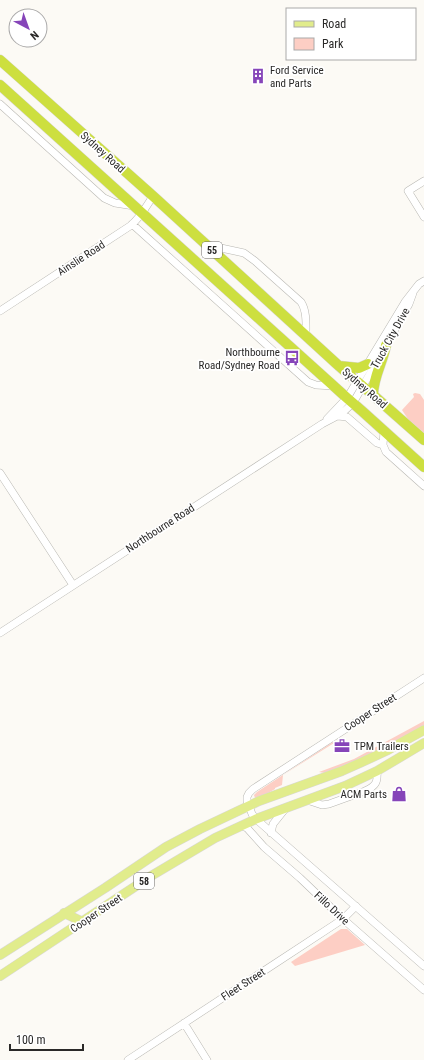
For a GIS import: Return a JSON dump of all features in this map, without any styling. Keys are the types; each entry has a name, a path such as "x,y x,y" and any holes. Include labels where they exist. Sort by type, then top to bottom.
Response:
{"highway":[{"name":"Sydney Road","path":"0,60 153,196 339,366 373,394 424,440"},
{"name":"Sydney Road","path":"0,85 424,468"},
{"path":"373,394 373,386 386,345"},
{"path":"339,366 359,368 368,364"}],"main road":[{"name":"Cooper Street","path":"0,955 166,847 249,806 360,763 388,750 424,730"},
{"name":"Cooper Street","path":"0,976 151,876 215,838 256,820 345,786 399,759 424,743"},
{"path":"388,750 399,759"},
{"path":"360,763 372,765 377,770"},
{"path":"273,796 272,799 274,802 285,809"},
{"path":"200,829 211,833 215,838"},
{"path":"64,913 83,922"}],"street":[{"path":"0,104 104,198 114,203 134,206"},
{"path":"424,181 408,191 424,217"},
{"name":"Ainslie Road","path":"1,309 132,224 142,213 153,196"},
{"name":"Sydney Road","path":"132,224 308,382 316,385 334,386"},
{"path":"206,245 240,252 249,256 301,302 305,312 306,336"},
{"name":"Truck City Drive","path":"360,384 368,364 405,302 419,284 424,281"},
{"name":"Truck City Drive","path":"350,401 386,345 409,304 413,292"},
{"name":"Northbourne Road","path":"0,633 322,424 338,416 347,409 350,401"},
{"name":"Northbourne Road","path":"322,424 350,401"},
{"path":"338,416 347,418 377,443 383,445"},
{"path":"384,431 383,445 386,452 424,486"},
{"path":"0,473 73,585"},
{"name":"Cooper Street","path":"249,806 247,797 253,789 424,678"},
{"path":"307,800 322,805 330,804 365,791 374,786 378,777 377,770"},
{"path":"249,806 256,820"},
{"path":"271,833 272,824 285,809"},
{"name":"Fillo Drive","path":"256,820 312,867 424,966"},
{"name":"Fillo Drive","path":"242,826 247,828 264,847 424,990"},
{"name":"Fleet Street","path":"128,1060 343,919 356,906"},
{"path":"184,1023 207,1060"}],"green space":[{"path":"413,394 420,394 424,400 424,433 408,419 402,410 414,397"},
{"path":"424,721 424,725 376,751 325,773 319,772 354,759"},
{"path":"333,742 334,743 283,775 282,785 263,796 255,798 254,795 257,792"},
{"path":"341,929 347,929 365,945 295,966 291,962"}],"place":[{"name":"Ford Service and Parts","path":"258,76"},
{"name":"Northbourne Road/Sydney Road","path":"292,358"},
{"name":"TPM Trailers","path":"342,746"},
{"name":"ACM Parts","path":"399,794"}]}
